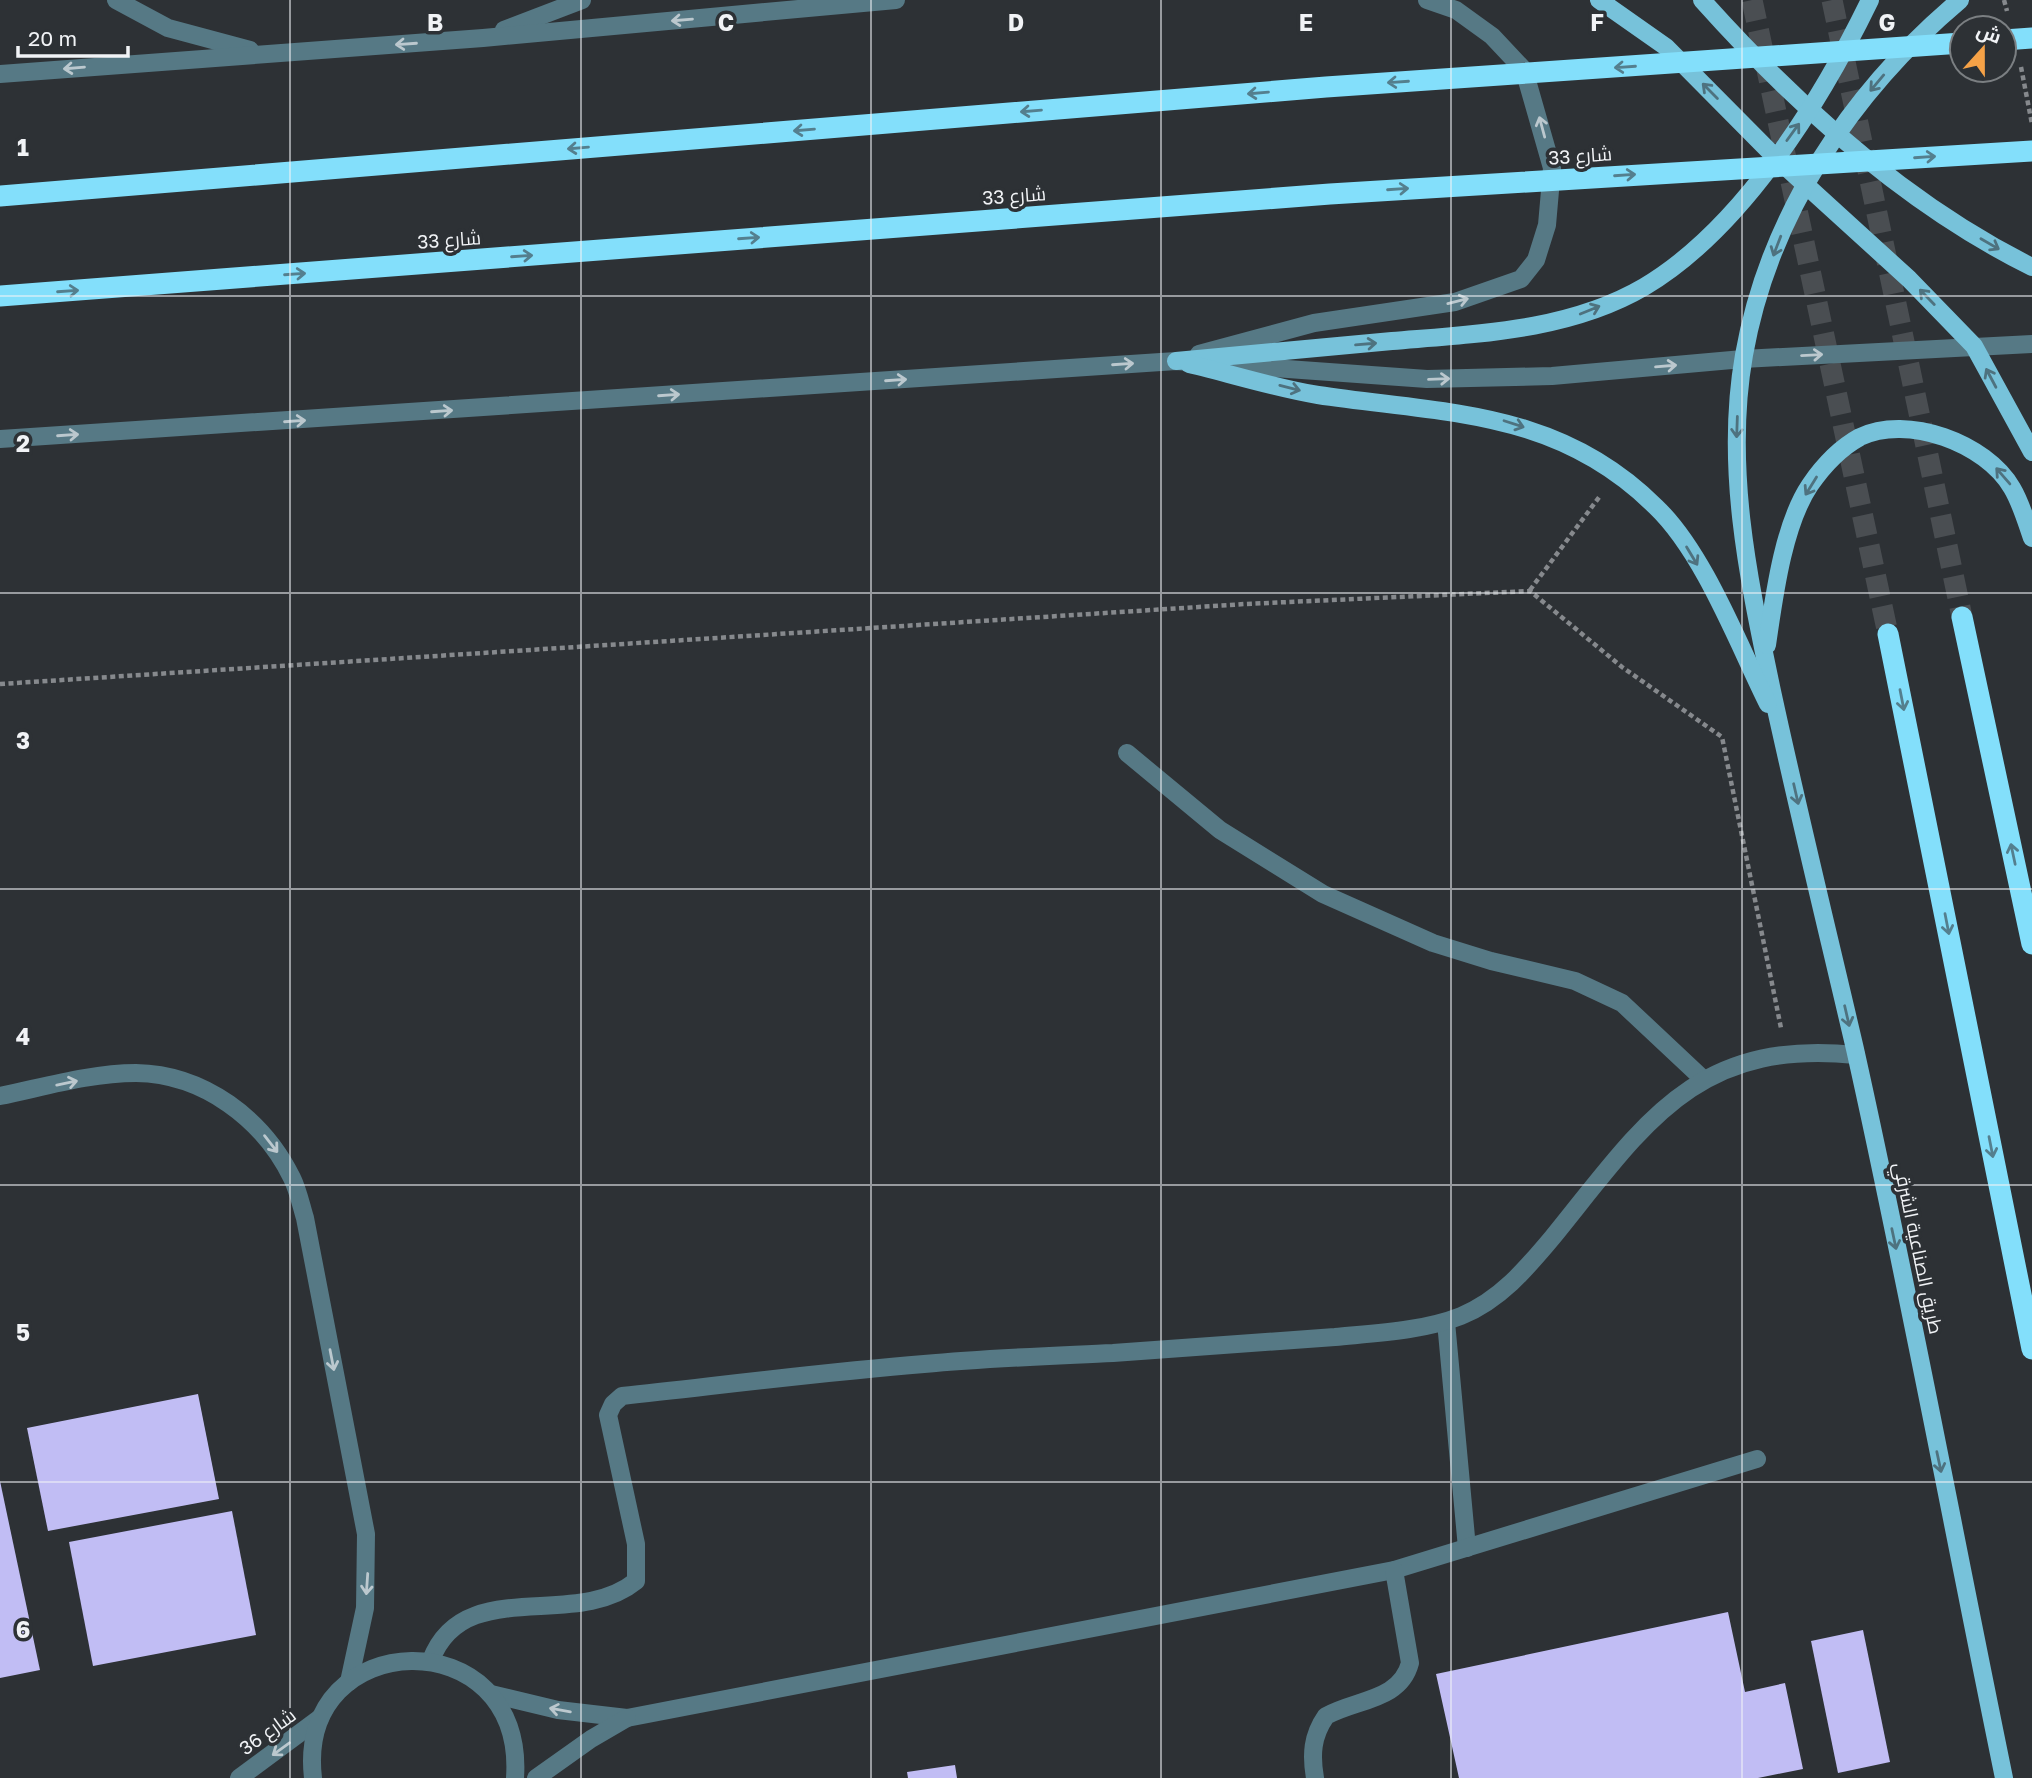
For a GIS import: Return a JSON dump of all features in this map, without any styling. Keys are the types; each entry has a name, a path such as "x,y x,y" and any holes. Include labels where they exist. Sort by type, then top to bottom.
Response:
{"highway":[{"path":"0,195 1326,88 1948,44"},
{"name":"شارع 33","path":"0,296 1330,194 2032,150"},
{"path":"1962,617 2032,944"},
{"path":"1888,634 2032,1349"}],"main road":[{"path":"1599,0 1665,47 1775,157 1909,279 1974,346 2032,452"},
{"path":"1702,0 1746,49 1809,110 1958,226 2032,267"},
{"path":"1176,361 1510,331 1579,314 1643,288 1704,244 1740,205 1809,110 1870,0"},
{"path":"1780,728 1745,550 1737,475 1737,426 1743,359 1761,292 1804,183 1837,131 1888,69 1960,0"},
{"path":"1176,361 1316,395 1448,410 1509,422 1566,443 1617,473 1658,508 1692,554 1780,728"},
{"path":"1765,657 1774,597 1796,516 1808,487 1831,458 1861,437 1897,429 1938,435 1970,449 1995,467 2012,486 2032,538"},
{"name":"طريق الصناعية الشرقي","path":"1780,728 1856,1055 2004,1778"}],"street":[{"path":"116,0 168,28 264,53"},
{"path":"483,38 582,0"},
{"path":"0,74 483,38 896,0"},
{"path":"1176,361 1314,323 1455,302 1521,279 1536,260 1547,225 1552,169 1524,70 1492,36 1456,10 1427,0"},
{"path":"0,439 1176,361 1427,379 1552,376 1743,359 2032,344"},
{"path":"1127,752 1220,830 1323,894 1433,943 1491,961 1576,981 1622,1003 1703,1079"},
{"path":"431,1660 447,1632 469,1616 494,1611 583,1604 617,1595 636,1581 636,1544 608,1415 613,1404 622,1396 925,1364 1243,1345 1374,1333 1446,1322 1496,1297 1520,1275 1642,1128 1670,1101 1703,1079 1739,1063 1786,1053 1816,1051 1856,1055"},
{"path":"0,1096 98,1076 138,1073 177,1079 214,1093 247,1116 274,1146 293,1180 305,1218 366,1534 365,1608 349,1682"},
{"path":"1446,1322 1467,1548"},
{"path":"491,1694 558,1710 627,1718 1394,1570 1757,1459"},
{"path":"1315,1778 1313,1746 1319,1726 1326,1716 1398,1687 1408,1672 1410,1663 1394,1570"},
{"path":"313,1778 313,1740 320,1718 349,1682 388,1662 431,1660 454,1667 491,1694 504,1713 513,1735 515,1778"},
{"name":"شارع 36","path":"239,1778 320,1718"},
{"path":"536,1778 591,1739 627,1718"}],"path":[{"path":"1530,591 1617,473"},
{"path":"0,684 1245,604 1530,591 1622,667 1722,737 1786,1053"}],"building":[{"path":"198,1394 219,1499 48,1531 27,1428"},
{"path":"0,1481 40,1670 0,1678"},
{"path":"232,1511 256,1635 93,1666 69,1542"},
{"path":"1728,1612 1745,1692 1785,1683 1803,1769 1758,1778 1459,1778 1436,1674"},
{"path":"1863,1630 1890,1762 1838,1773 1811,1641"},
{"path":"955,1765 957,1778 908,1778 907,1772"}],"tunnel":[{"path":"1752,0 1888,634"},
{"path":"1832,0 1962,617"}]}
